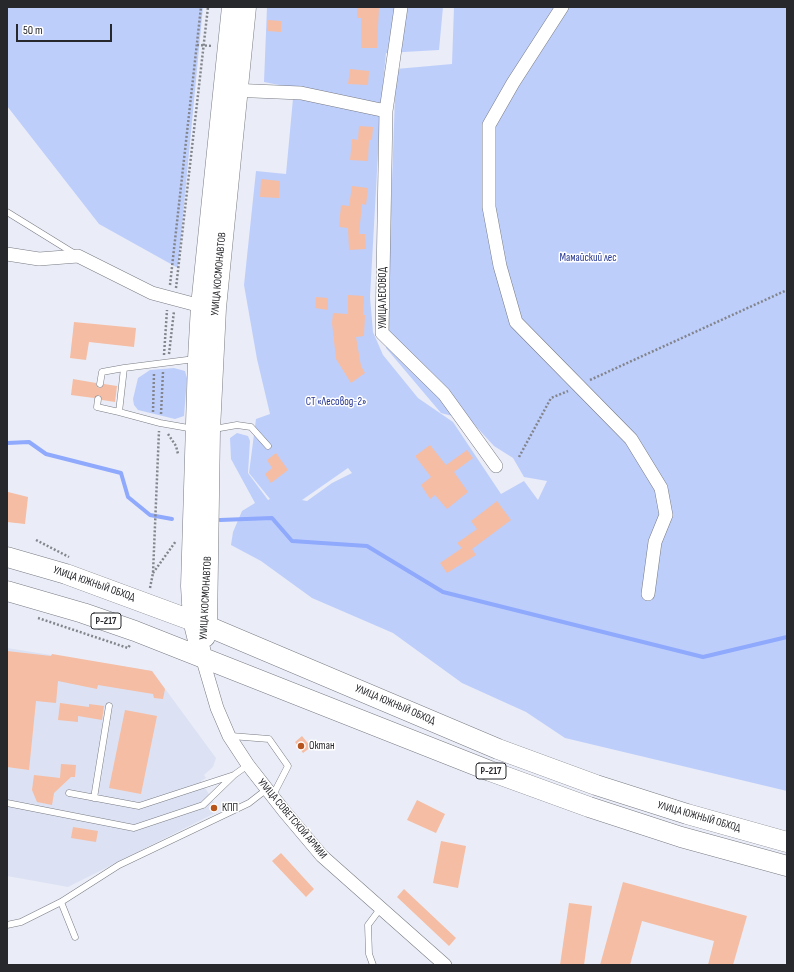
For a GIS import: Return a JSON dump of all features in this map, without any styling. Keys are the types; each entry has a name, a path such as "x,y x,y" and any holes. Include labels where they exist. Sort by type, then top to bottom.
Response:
{"main road":[{"name":"УЛИЦА КОСМОНАВТОВ","path":"203,430 216,308 229,90 232,7"},
{"name":"УЛИЦА КОСМОНАВТОВ","path":"202,657 200,623 203,430 198,359 201,306 229,90 246,7"},
{"name":"УЛИЦА ЮЖНЫЙ ОБХОД","path":"7,556 74,577 200,623 498,749 596,785 680,812 787,842"},
{"name":"УЛИЦА ЮЖНЫЙ ОБХОД","path":"7,591 83,613 202,657 490,771 589,807 681,836 787,866"}],"street":[{"name":"УЛИЦА ЛЕСОВОД","path":"401,7 386,111 382,333 444,394 496,466"},
{"path":"562,7 513,83 489,125 489,207 500,266 516,322 631,439 662,488 666,515 655,542 648,594"},
{"path":"229,90 301,93 386,111"},
{"path":"7,254 39,259 78,256 152,293 201,306"},
{"name":"УЛИЦА СОВЕТСКОЙ АРМИИ","path":"202,657 217,708 230,736 248,765 269,793 322,856 380,909 446,965"}],"lane":[{"path":"7,212 78,256"},
{"path":"100,384 102,372 198,359"},
{"path":"119,412 124,368"},
{"path":"98,399 97,407 160,423 203,430 237,425 251,427 268,446"},
{"path":"94,798 109,706"},
{"path":"7,925 21,922 61,902 119,865 269,793 288,766 285,761 269,739 230,736"},
{"path":"7,803 134,828 203,805 234,775 248,765"},
{"path":"69,792 139,806 234,775"},
{"path":"61,902 75,937"},
{"path":"373,965 369,954 368,925 380,909"}],"path":[{"path":"519,457 551,398 787,290"},
{"path":"36,540 44,542 71,558"},
{"path":"143,585 150,587"}],"shaded area":[{"path":"7,648 152,671 216,758 213,767 204,775 206,778 201,781 219,811 68,887 7,876"}],"green space":[{"path":"7,7 203,7 178,268 99,224 7,106"},
{"name":"Мамайский лес","path":"267,7 443,7 439,50 386,53 380,118 370,297 373,332 383,355 418,398 453,422 501,494 524,481 538,500 547,481 524,477 513,458 494,446 471,421 441,413 386,348 396,69 452,64 454,7 787,7 787,791 565,738 526,712 462,683 393,633 312,598 261,561 231,545 233,532 242,511 255,503 231,459 230,438 237,433 248,436 250,441 248,473 268,500 270,499 249,473 256,419 270,414 257,359 244,285 256,171 286,174 294,88 264,82","holes":["348,468 352,473 332,483 307,501 302,500"]},
{"path":"174,368 185,371 187,378 184,416 175,419 138,410 134,405 133,399 138,378 150,370"}],"building":[{"path":"357,7 379,7 377,48 361,48 361,18 357,18"},
{"path":"268,20 281,21 281,32 267,31"},
{"path":"350,69 369,71 368,85 348,84"},
{"path":"359,126 373,127 372,140 369,140 368,161 350,160 352,139 358,140"},
{"path":"261,179 280,181 279,198 260,197"},
{"path":"352,186 368,188 366,205 362,204 359,234 365,234 366,249 349,250 348,228 339,227 341,205 349,206"},
{"path":"348,295 364,296 363,315 365,315 364,336 356,337 361,366 365,373 351,383 336,359 332,323 333,313 348,314"},
{"path":"316,297 328,298 328,310 315,308"},
{"path":"74,322 136,328 134,347 89,342 86,360 70,358"},
{"path":"73,379 96,383 97,387 100,388 104,384 117,386 115,402 102,400 99,395 94,398 71,395"},
{"path":"430,445 446,465 467,450 473,458 454,472 468,492 447,509 435,495 430,499 421,485 431,477 415,456"},
{"path":"276,453 288,470 271,483 265,474 272,468 267,460"},
{"path":"8,492 28,497 25,524 7,522"},
{"path":"497,501 511,520 472,549 476,555 447,573 440,563 462,548 457,543 477,529 471,521"},
{"path":"7,651 51,656 52,654 152,671 165,689 163,699 154,698 153,694 98,685 97,689 58,681 56,703 36,701 29,770 7,767"},
{"path":"60,703 89,707 89,704 104,706 102,720 78,716 78,722 58,720"},
{"path":"125,710 157,716 141,794 109,788"},
{"path":"302,736 311,747 303,753 295,742"},
{"path":"61,764 76,765 75,777 71,777 54,793 52,805 37,802 32,790 34,775 60,778"},
{"path":"417,800 445,814 436,833 407,820"},
{"path":"73,827 98,831 96,842 71,838"},
{"path":"441,841 466,846 458,888 433,883"},
{"path":"281,853 314,889 306,897 272,861"},
{"path":"623,882 747,916 733,965 708,965 714,941 642,921 630,965 600,965"},
{"path":"404,889 456,938 449,946 397,897"},
{"path":"569,903 592,906 584,965 560,965"}],"waterway":[{"path":"7,443 29,442 46,454 121,473 128,497 150,515 172,519"},
{"path":"220,520 272,518 292,541 367,546 443,592 703,657 787,637"}],"place":[{"name":"Октан","path":"301,746"},
{"name":"КПП","path":"214,808"}],"park label":[{"name":"СТ «Лесовод-2»","path":"336,402"}]}
